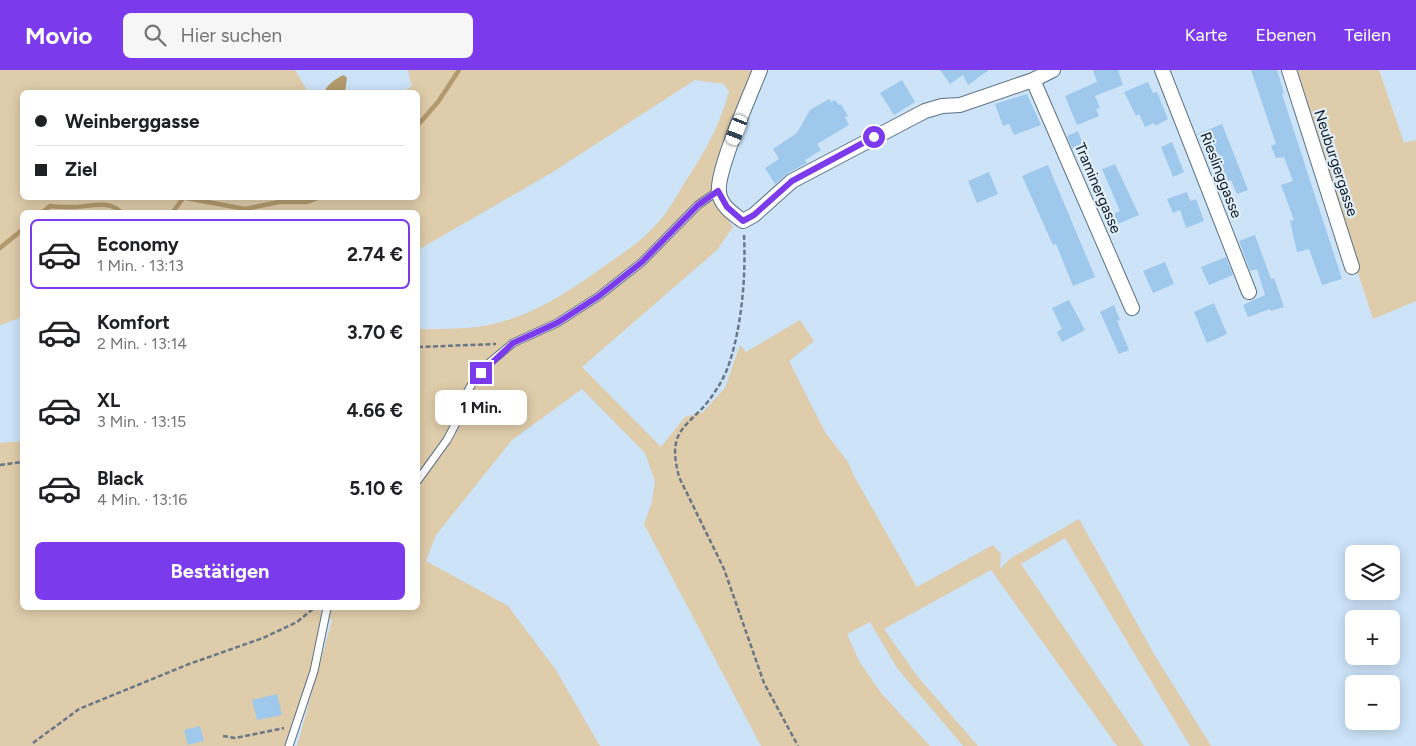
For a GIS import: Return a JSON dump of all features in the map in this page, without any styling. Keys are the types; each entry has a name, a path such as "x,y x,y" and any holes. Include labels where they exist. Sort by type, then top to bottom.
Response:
{"street":[{"path":"760,70 724,163 718,191 727,207 743,221 754,215 792,181 925,111 942,106 960,105 1033,80 1053,70"},
{"name":"Rieslinggasse","path":"1162,70 1249,292"},
{"name":"Neuburgergasse","path":"1289,70 1352,267"},
{"name":"Traminergasse","path":"1033,80 1132,308"}],"lane":[{"path":"420,477 447,440 456,423 460,405 473,382 488,364 513,343 557,323 599,296 642,262 698,205 718,191"},
{"path":"289,746 314,670 327,610"}],"path":[{"path":"743,221 745,263 741,306 729,363 720,385 678,437 675,449 675,463 679,477 724,569 764,684 798,746"},
{"path":"420,347 513,343"},
{"path":"0,465 20,462"},
{"path":"33,743 80,709 189,664 263,638 296,622 311,610"},
{"path":"222,736 235,738 295,725"}],"shaded area":[{"path":"0,70 295,70 307,90 20,90 20,200 420,200 420,90 405,90 412,86 408,70 758,70 716,176 720,207 733,227 717,250 582,367 661,447 685,417 703,412 725,388 740,345 746,352 800,320 814,341 789,361 825,432 848,462 854,476 917,587 993,545 1001,554 1000,569 1011,558 1079,519 1154,654 1211,746 1190,746 1065,538 1021,564 1144,746 1117,746 991,570 884,629 918,677 978,746 963,746 897,668 870,622 847,634 859,661 881,693 930,746 761,746 644,524 652,502 655,481 645,453 582,389 512,440 436,535 426,561 508,606 556,670 600,746 297,746 332,620 322,610 420,610 420,329 478,327 512,319 527,313 567,291 643,238 658,223 673,203 709,142 720,119 729,92 724,84 695,80 551,173 420,249 420,210 20,210 20,318 0,325"},
{"path":"1292,70 1379,70 1404,143 1416,140 1416,301 1373,319"},
{"path":"344,75 347,78 345,90 325,90 332,82"},
{"path":"20,441 20,610 322,610 312,668 286,746 0,746 0,443"}],"building":[{"path":"940,70 989,70 968,85 963,75 950,84"},
{"path":"1093,70 1118,70 1123,85 1095,96 1100,108 1096,109 1099,116 1077,125 1065,96 1097,82"},
{"path":"1251,70 1277,70 1284,93 1282,94 1342,279 1322,285 1309,249 1297,252 1290,221 1294,220 1281,185 1293,181 1284,157 1276,158 1271,146 1276,144"},
{"path":"902,80 915,102 894,115 880,93"},
{"path":"1148,82 1153,93 1157,92 1168,119 1155,126 1154,123 1145,127 1139,114 1136,116 1124,92"},
{"path":"1027,94 1041,125 1014,135 1009,124 1003,126 995,104"},
{"path":"829,99 831,102 835,100 839,105 841,104 848,116 845,117 849,125 817,144 821,150 805,160 807,163 788,173 775,184 765,168 779,159 773,149 797,133 810,110"},
{"path":"1222,124 1248,190 1237,194 1231,180 1221,183 1207,151 1205,152 1197,134"},
{"path":"1078,131 1083,144 1072,148 1067,136"},
{"path":"1172,142 1184,172 1173,177 1161,147"},
{"path":"1115,164 1139,215 1115,225 1111,215 1120,211 1102,169"},
{"path":"1048,165 1095,277 1073,286 1056,244 1053,245 1022,176"},
{"path":"989,172 998,194 977,203 968,181"},
{"path":"1187,192 1190,201 1196,199 1204,221 1186,228 1180,210 1173,213 1167,199"},
{"path":"1255,235 1271,279 1274,278 1284,307 1271,311 1270,309 1248,317 1243,305 1265,295 1257,269 1250,271 1239,241"},
{"path":"1226,257 1233,275 1209,285 1201,267"},
{"path":"1165,262 1174,284 1153,293 1143,271"},
{"path":"1069,300 1085,330 1062,342 1057,332 1062,329 1052,308"},
{"path":"1214,303 1227,334 1207,343 1194,312"},
{"path":"1114,305 1120,320 1117,321 1129,350 1119,354 1100,312"},
{"path":"277,694 282,715 257,720 252,700"},
{"path":"200,726 204,741 188,745 184,730"}],"waterway":[{"path":"420,123 438,102 459,70"},
{"path":"174,210 182,200"},
{"path":"197,200 245,209 279,202 307,202 312,200"},
{"path":"45,210 50,206 75,207 99,205 111,206 118,210"},
{"path":"0,248 20,232"}],"route":[{"path":"481,373 488,364 513,343 557,323 599,296 642,262 664,242 680,222 698,205 718,191 732,214 743,221 754,215 792,181 874,137"}]}
